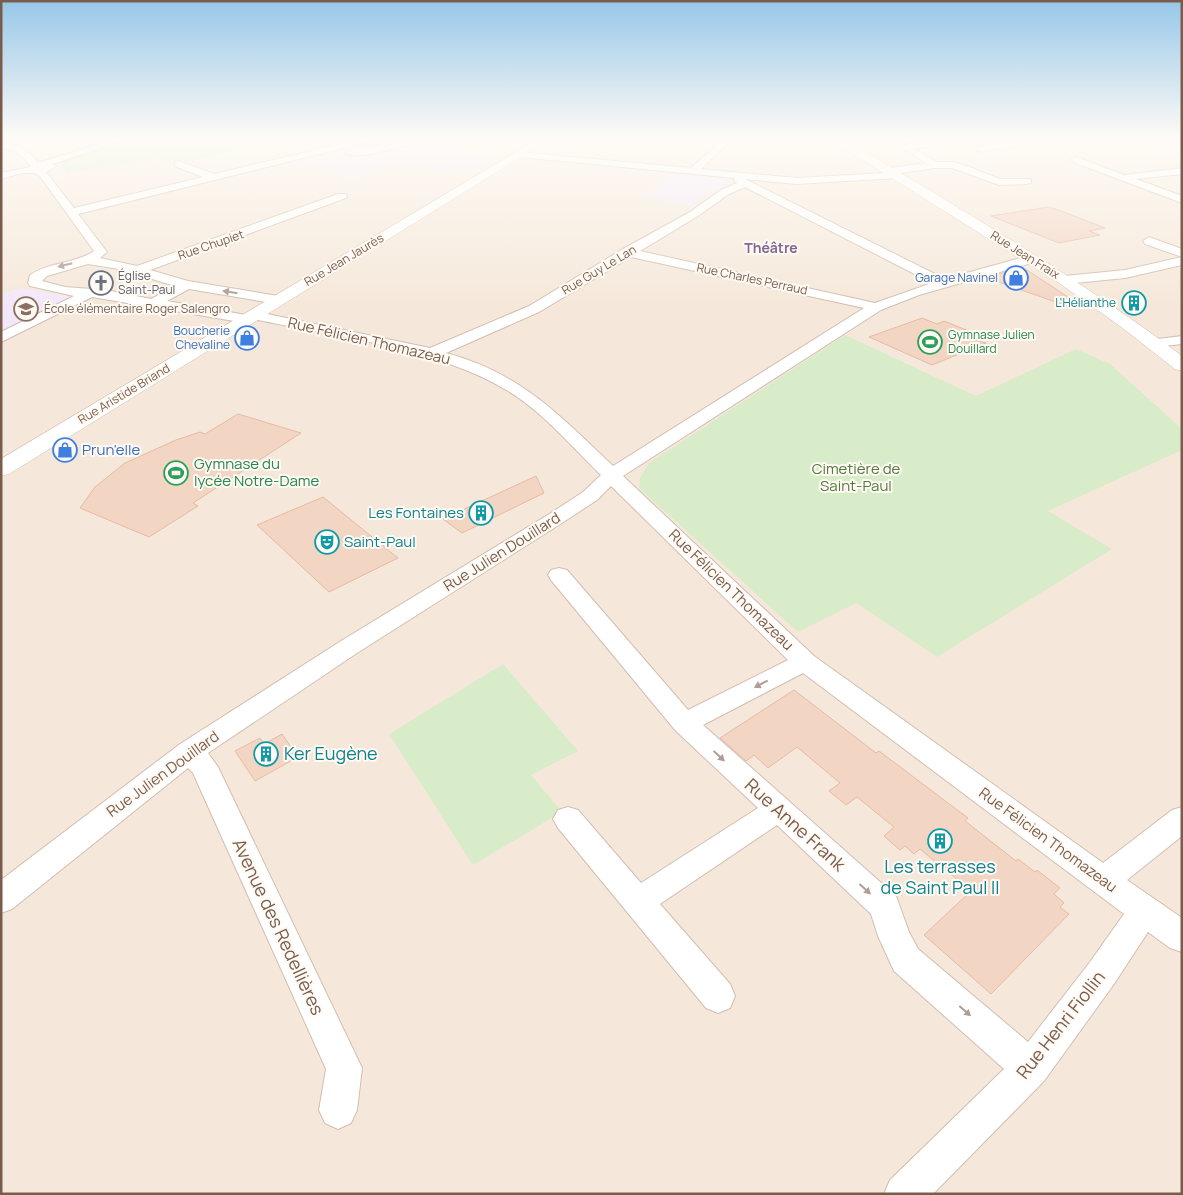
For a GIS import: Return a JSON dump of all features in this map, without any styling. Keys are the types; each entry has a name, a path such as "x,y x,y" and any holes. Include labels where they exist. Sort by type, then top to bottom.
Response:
{"main road":[{"name":"Rue Jean Jaurès","path":"250,317 452,195"},
{"name":"Rue Jean Fraix","path":"929,195 1065,280 1182,365"},
{"name":"Rue Aristide Briand","path":"1,469 250,317"}],"street":[{"path":"59,195 100,250 97,256 88,260"},
{"path":"72,212 142,195"},
{"name":"Rue Guy Le Lan","path":"432,353 534,309 694,214 722,195"},
{"path":"767,195 943,283"},
{"path":"1168,195 1182,200"},
{"name":"Rue Chupiet","path":"136,271 342,196"},
{"path":"1149,241 1182,253"},
{"name":"Rue Charles Perraud","path":"628,252 876,307"},
{"name":"Rue Julien Douillard","path":"3,895 190,751 349,647 590,496 612,475 876,307 899,297 943,283 1031,259"},
{"path":"88,260 187,285 278,300"},
{"name":"Rue Félicien Thomazeau","path":"88,260 47,271 37,276 35,281 41,286 49,288 250,317 432,353 481,370 515,388 547,413 805,662 1063,852 1182,936"},
{"path":"1065,280 1125,274 1182,261"},
{"path":"154,303 187,285"},
{"path":"1,338 90,293"},
{"path":"1154,343 1182,340"},
{"name":"Rue Anne Frank","path":"558,575 684,723 884,906 894,936 906,960 1031,1068"},
{"path":"684,723 805,662"},
{"name":"Avenue des Redellières","path":"190,751 204,767 344,1068 338,1110"},
{"path":"638,902 777,810"},
{"path":"568,819 718,996"},
{"path":"1104,880 1182,819"},
{"name":"Rue Henri Fiollin","path":"904,1194 1031,1068 1102,973 1144,910"}],"shaded area":[{"path":"1,195 1182,195 1182,1194 1,1194"},
{"path":"636,195 707,195 690,205"},
{"name":"École élémentaire Roger Salengro","path":"22,288 74,297 1,335 1,294"}],"green space":[{"name":"Cimetière de Saint-Paul","path":"845,335 976,396 1076,349 1110,364 1182,429 1182,450 1048,511 1112,549 937,657 856,603 798,632 639,488 640,478 649,463"},
{"path":"503,664 578,751 531,775 562,812 473,865 389,734"}],"building":[{"path":"1049,207 1105,228 1089,231 1100,235 1059,243 991,216"},
{"path":"1016,269 1027,270 1071,299 1067,306 987,278"},
{"name":"Gymnase Julien Douillard","path":"922,318 937,324 944,321 984,337 976,340 986,343 932,365 869,337"},
{"name":"Gymnase du lycée Notre-Dame","path":"238,414 301,433 193,503 198,506 149,537 80,508 95,487 125,463 176,440 200,432 205,434"},
{"name":"Les Fontaines","path":"536,476 544,493 462,533 443,519"},
{"name":"Saint-Paul","path":"323,497 398,558 329,592 257,525"},
{"name":"Les terrasses de Saint Paul II","path":"794,690 876,753 879,751 968,818 965,821 1016,861 1018,859 1035,872 1037,870 1060,888 1054,894 1064,903 1060,907 1069,914 991,994 924,935 971,891 920,849 914,854 905,846 900,850 884,836 894,827 857,797 846,805 829,791 840,783 797,747 768,768 754,755 746,761 720,738"},
{"name":"Ker Eugène","path":"282,734 298,757 255,781 235,751 260,738 264,744"}],"place":[{"name":"Garage Navinel","path":"1016,278"},
{"name":"Église Saint-Paul","path":"101,283"},
{"name":"L'Hélianthe","path":"1134,303"},
{"name":"École élémentaire Roger Salengro","path":"26,309"},
{"name":"Boucherie Chevaline","path":"247,338"},
{"name":"Gymnase Julien Douillard","path":"930,342"},
{"name":"Prun'elle","path":"65,450"},
{"name":"Gymnase du lycée Notre-Dame","path":"176,473"},
{"name":"Les Fontaines","path":"481,513"},
{"name":"Saint-Paul","path":"327,542"},
{"name":"Ker Eugène","path":"266,754"},
{"name":"Les terrasses de Saint Paul II","path":"940,841"}],"district":[{"name":"Théâtre","path":"771,248"}]}
